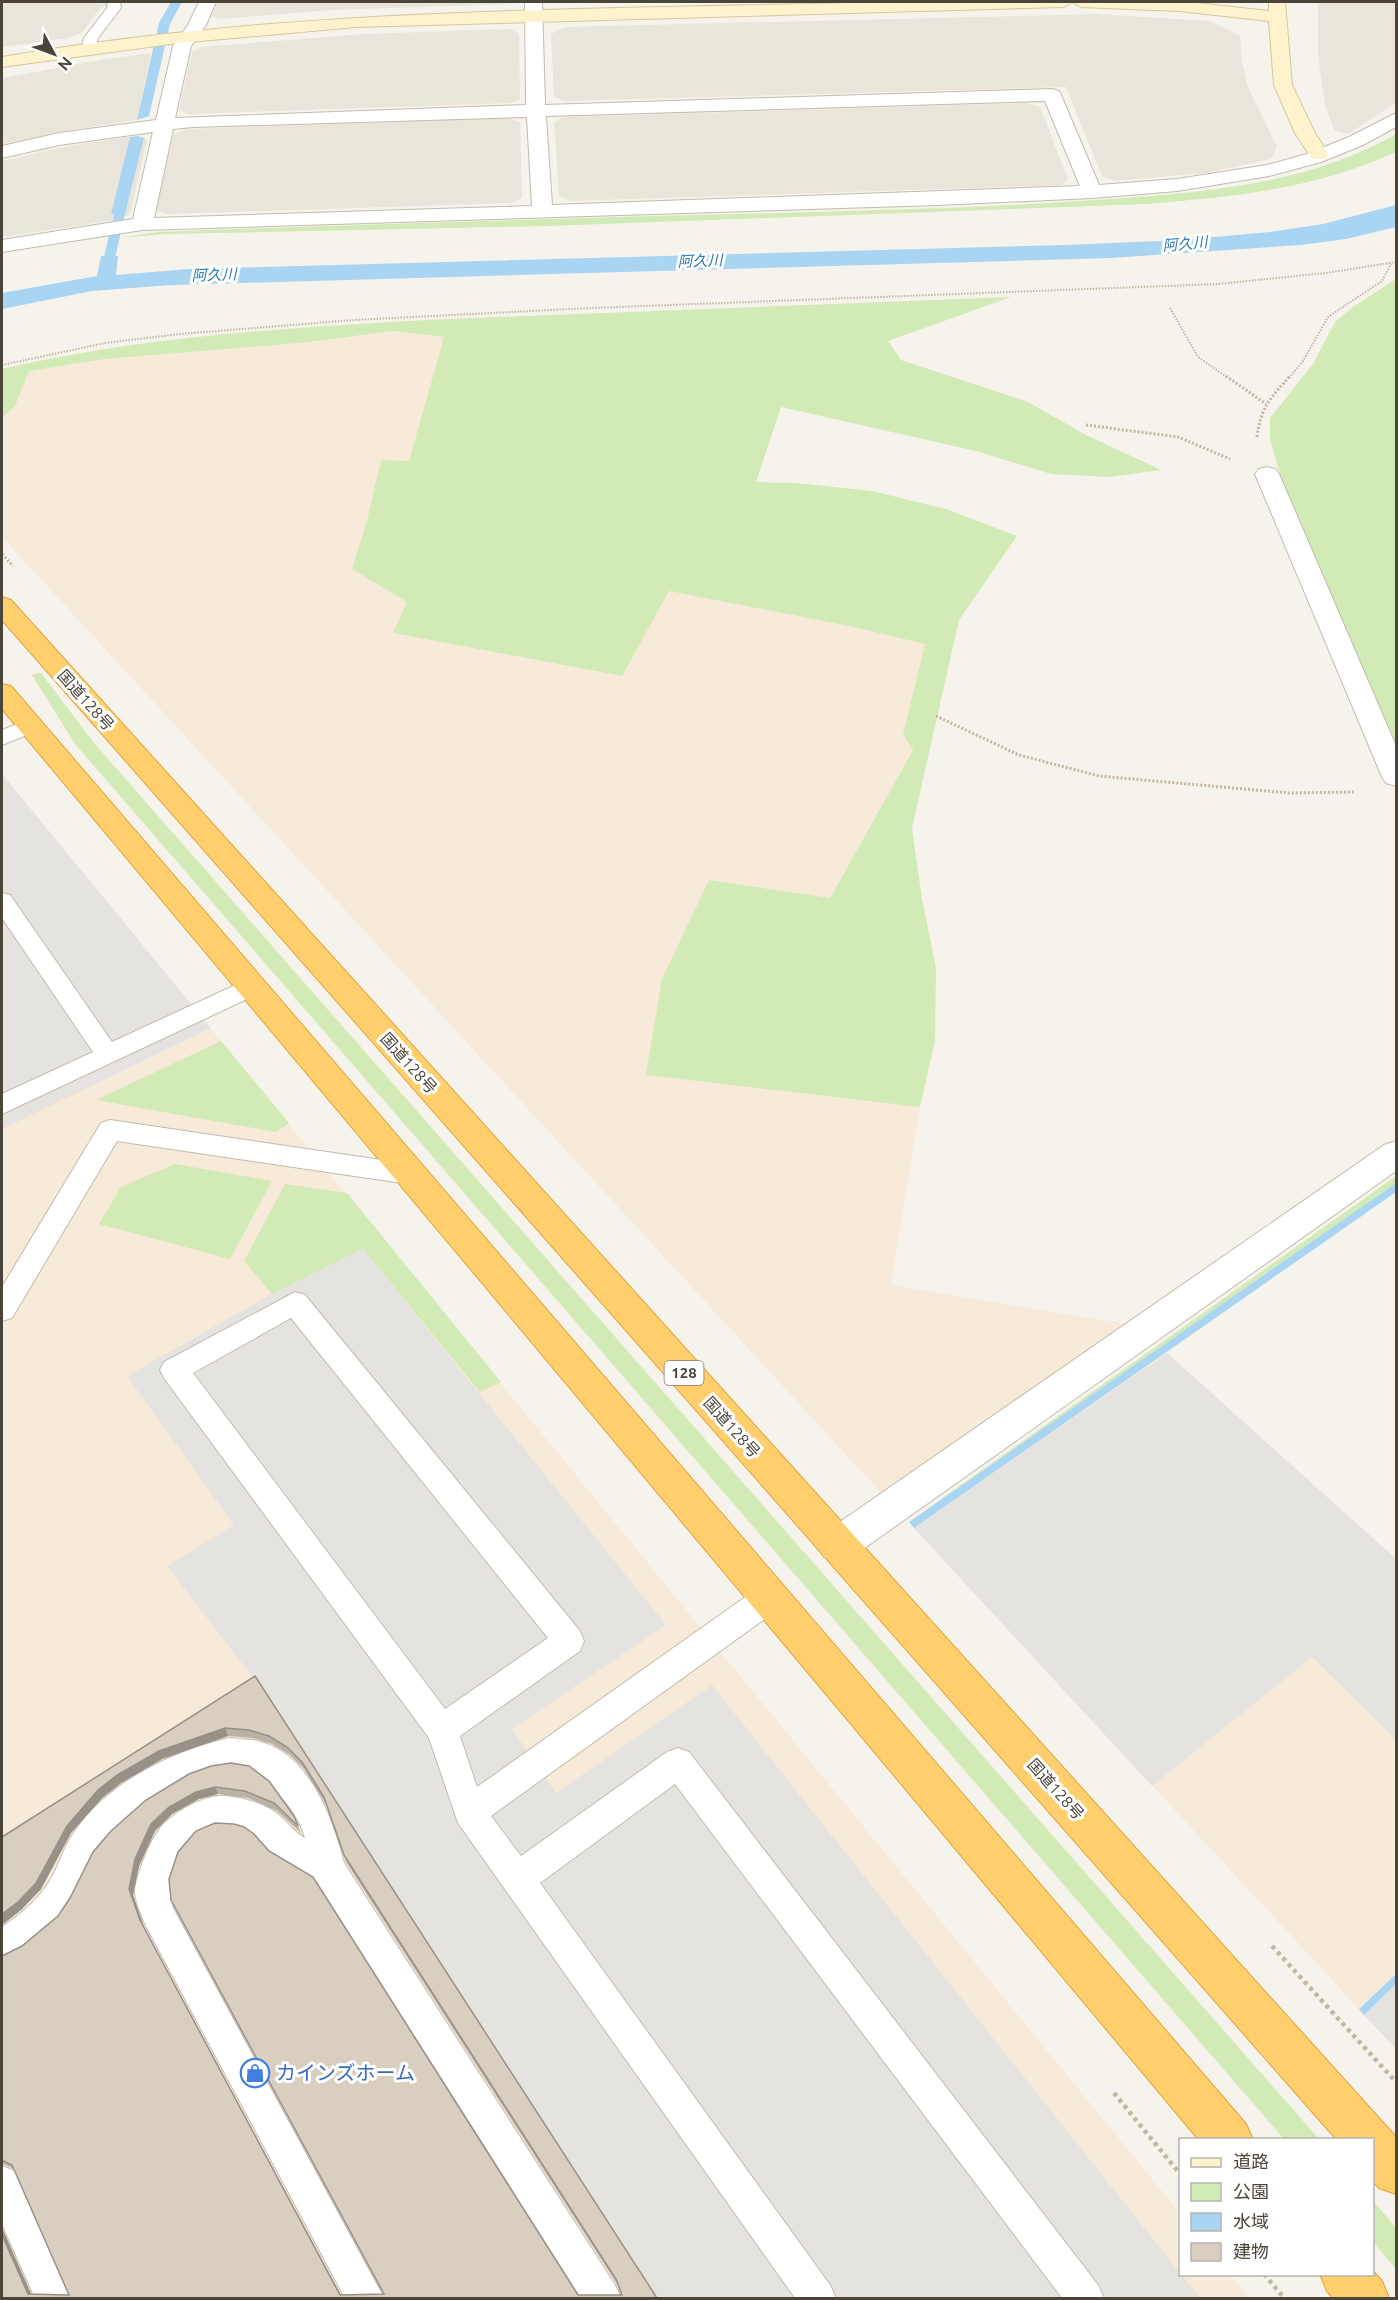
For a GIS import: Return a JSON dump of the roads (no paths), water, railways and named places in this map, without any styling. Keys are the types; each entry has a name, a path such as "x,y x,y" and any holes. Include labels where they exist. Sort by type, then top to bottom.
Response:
{"highway":[{"name":"国道128号","path":"2,605 1367,2138"},
{"path":"2,692 16,732 254,986 409,1174 1229,2138"},
{"path":"1374,2146 1396,2171"},
{"path":"1346,2276 1365,2298"}],"street":[{"path":"142,224 182,46 207,2"},
{"path":"2,62 89,47 189,35 534,9 1064,2"},
{"path":"1081,2 1277,9 1283,85 1305,133 1319,155"},
{"path":"534,9 536,110 542,211"},
{"path":"2,152 59,139 193,121 1052,95 1092,192"},
{"path":"2,246 142,224 1092,192 1209,182 1270,170 1319,155 1376,133 1396,119"},
{"path":"1267,474 1396,777"},
{"path":"838,1545 1396,1154"}],"lane":[{"path":"89,47 91,38 114,8 114,2"},
{"path":"2,900 11,932 108,1055"},
{"path":"2,1105 254,986"},
{"path":"2,1310 110,1130 409,1174"},
{"path":"442,1730 569,1641 295,1303 174,1370 442,1730 469,1812 817,2298"},
{"path":"469,1812 769,1598"},
{"path":"2,1946 33,1926 50,1910 89,1839 119,1808 161,1777 204,1759 230,1754 252,1756 273,1765 314,1816 329,1870 602,2298"},
{"path":"517,1879 678,1763 1085,2298"},
{"path":"329,1870 282,1843 269,1827 246,1815 223,1811 197,1818 173,1838 158,1867 152,1891 158,1914 365,2298"},
{"path":"2,2184 54,2298"}],"water":[{"path":"171,2 182,2 170,24 149,116 137,120 159,23"},
{"path":"130,137 144,138 125,213 111,214"},
{"name":"阿久川","path":"1396,205 1396,227 1346,239 1301,245 1111,258 172,285 92,291 2,309 2,293 97,276 101,256 118,256 116,275 189,269 1066,245 1181,240 1270,232 1323,224"},
{"path":"1396,1183 1396,1192 914,1528 909,1522"},
{"path":"1396,1974 1396,1984 1364,2015 1359,2009"}],"waterway":[{"path":"104,281 125,191"}],"place":[{"name":"カインズホーム","path":"255,2073"}]}
